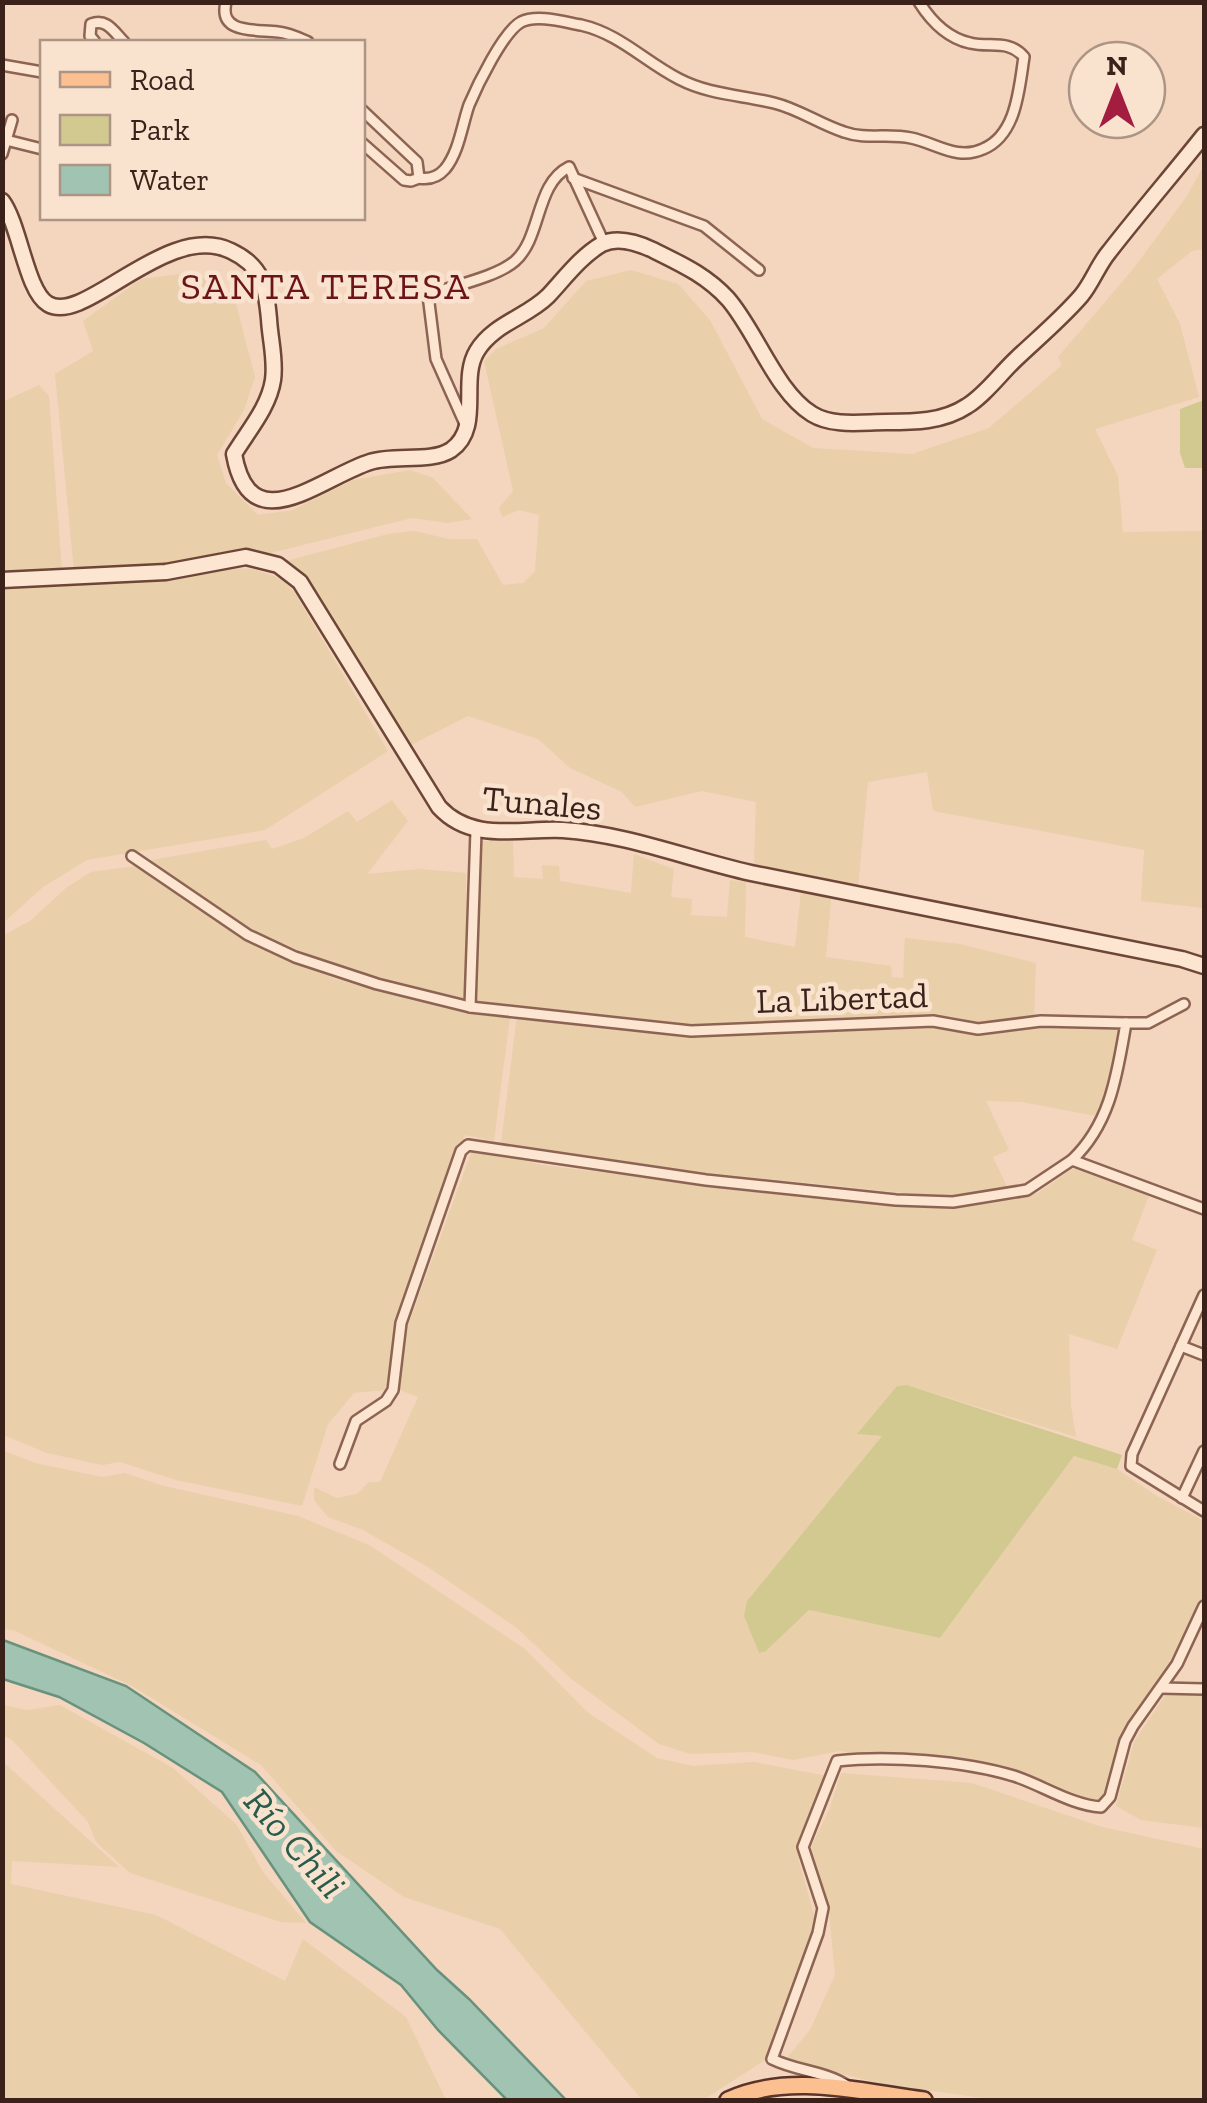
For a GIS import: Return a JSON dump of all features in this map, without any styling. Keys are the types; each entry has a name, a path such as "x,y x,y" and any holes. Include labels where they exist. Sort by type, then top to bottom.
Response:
{"main road":[{"path":"728,2100 750,2091 784,2086 924,2100"}],"street":[{"path":"226,2 225,16 230,24 242,29 281,32 303,40"},
{"path":"365,146 404,180 432,179 444,172 470,102 509,32 522,22 537,18 611,35 682,81 731,97 778,104 843,132 862,137 893,135 915,139 948,152 970,154 987,148 1005,132 1016,104 1024,57 1017,49 970,44 944,32 919,2"},
{"path":"94,40 90,30 91,24 97,22 107,24 122,40"},
{"path":"2,65 40,72"},
{"path":"365,113 417,162 419,178"},
{"path":"2,154 12,120"},
{"path":"2,201 17,229 34,288 45,304 59,308 86,301 153,259 180,250 226,248 249,260 266,284 274,366 268,398 234,454 236,468 254,498 266,502 287,500 371,462 409,456 434,458 452,450 464,436 470,370 476,351 496,330 546,298 558,281 604,243 640,244 699,272 729,300 794,398 809,412 835,422 941,418 967,406 1082,295 1106,256 1204,134"},
{"path":"6,140 40,149"},
{"path":"466,426 436,359 428,295 498,271 516,260 551,183 569,167 604,243"},
{"path":"573,178 704,226 759,270"},
{"name":"Tunales","path":"2,580 188,570 246,556 278,564 300,582 439,807 449,818 476,831 567,830 636,842 684,858 1204,966"},
{"path":"470,1007 476,831"},
{"name":"La Libertad","path":"132,856 248,935 295,957 377,984 470,1007 692,1031 933,1020 978,1029 1041,1021 1148,1023 1184,1004"},
{"path":"340,1464 356,1421 386,1401 393,1390 401,1322 461,1151 468,1144 706,1180 915,1200 954,1202 1013,1194 1040,1184 1072,1160 1091,1139 1110,1103 1126,1024"},
{"path":"1072,1160 1204,1210"},
{"path":"1204,1294 1132,1454 1131,1466 1204,1511"},
{"path":"1180,1346 1204,1354"},
{"path":"1182,1498 1204,1451"},
{"path":"857,2091 836,2079 795,2070 772,2059 818,1933 823,1908 803,1847 837,1761 904,1760 976,1768 1014,1776 1093,1807 1107,1804 1125,1741 1177,1664 1204,1606"},
{"path":"1161,1688 1204,1689"}],"shaded area":[{"path":"1204,165 1204,249 1192,251 1157,279 1180,324 1199,397 1095,429 1118,476 1123,532 1204,531 1204,908 1141,901 1144,850 933,811 927,772 868,782 858,887 754,866 756,802 702,791 635,807 622,792 570,768 538,739 468,716 405,748 285,565 286,561 388,534 414,531 449,539 477,539 503,585 523,583 535,571 539,515 519,510 502,517 499,508 513,491 484,361 496,349 544,328 586,281 631,270 678,284 710,320 762,419 813,448 912,454 989,428 1062,365 1058,357 1134,268 1187,196"},
{"path":"195,272 235,300 255,377 244,410 217,455 226,483 258,515 293,510 353,480 410,470 433,478 472,519 448,523 412,518 262,555 231,551 179,569 74,571 55,374 93,351 83,321 141,279"},
{"path":"39,385 49,396 62,571 3,573 2,402"},
{"path":"226,568 253,569 282,579 295,593 388,751 265,830 87,860 43,887 3,923 3,587 172,581"},
{"path":"392,800 408,821 367,874 420,869 466,873 467,969 463,999 355,973 249,930 155,871 146,861 266,840 272,849 304,838 348,811 357,822"},
{"path":"478,841 513,841 514,877 543,879 542,865 559,866 560,881 631,893 634,854 674,869 671,897 692,899 691,915 727,917 730,880 746,882 745,937 795,947 801,892 831,899 826,957 891,966 892,977 903,978 905,938 960,944 1036,963 1034,1017 982,1027 927,1017 692,1028 476,1002"},
{"path":"135,866 251,944 335,979 453,1010 510,1017 494,1141 465,1135 397,1327 385,1390 354,1393 328,1424 302,1506 176,1480 120,1462 102,1465 47,1453 3,1435 2,936 30,921 66,888 91,872"},
{"path":"517,1016 690,1034 929,1023 977,1033 1054,1025 1121,1026 1110,1098 1101,1117 1022,1102 986,1101 1009,1150 993,1157 1009,1191 954,1198 554,1157 501,1144"},
{"path":"473,1148 542,1165 946,1208 1038,1193 1072,1169 1149,1195 1132,1240 1157,1250 1117,1349 1069,1334 1076,1437 907,1385 897,1386 859,1434 882,1436 747,1601 766,1651 809,1610 940,1638 1074,1456 1117,1469 1204,1521 1204,1594 1171,1669 1122,1743 1110,1798 1099,1803 974,1764 905,1753 876,1757 840,1751 793,1760 752,1752 690,1754 659,1744 569,1677 517,1628 428,1567 363,1530 328,1517 314,1500 314,1487 337,1498 357,1494 369,1482 380,1482 418,1397 400,1390 408,1325"},
{"path":"2,1450 35,1463 102,1477 125,1473 164,1486 298,1516 369,1545 525,1649 587,1712 657,1758 693,1766 754,1762 827,1776 798,1858 816,1922 765,2060 703,2100 642,2100 500,1929 404,1897 336,1851 261,1765 132,1686 13,1630 3,1629"},
{"path":"1168,1691 1204,1691 1204,1828 1141,1820 1116,1806 1134,1742"},
{"path":"3,1705 27,1710 60,1705 173,1768 236,1824 263,1872 306,1923 281,1922 130,1873 96,1842 88,1822 3,1735"},
{"path":"2,1761 119,1867 12,1861 11,1884 156,1915 285,1981 303,1939 406,2017 446,2100 3,2100"},
{"path":"841,1773 972,1783 1102,1827 1204,1849 1204,2100 999,2100 887,2085 785,2060 810,2030 835,1975 829,1912 811,1847"}],"green space":[{"path":"1204,400 1204,468 1185,468 1180,453 1180,409"},
{"path":"907,1385 1122,1455 1117,1469 1074,1456 940,1638 809,1610 766,1651 759,1653 744,1616 747,1601 882,1436 857,1434 897,1386"}],"water":[{"name":"Río Chili","path":"3,1640 126,1686 255,1772 437,1970 566,2100 507,2100 438,2030 401,1985 310,1922 222,1792 144,1743 59,1697 3,1679"}],"district":[{"name":"SANTA TERESA","path":"326,286"}]}
